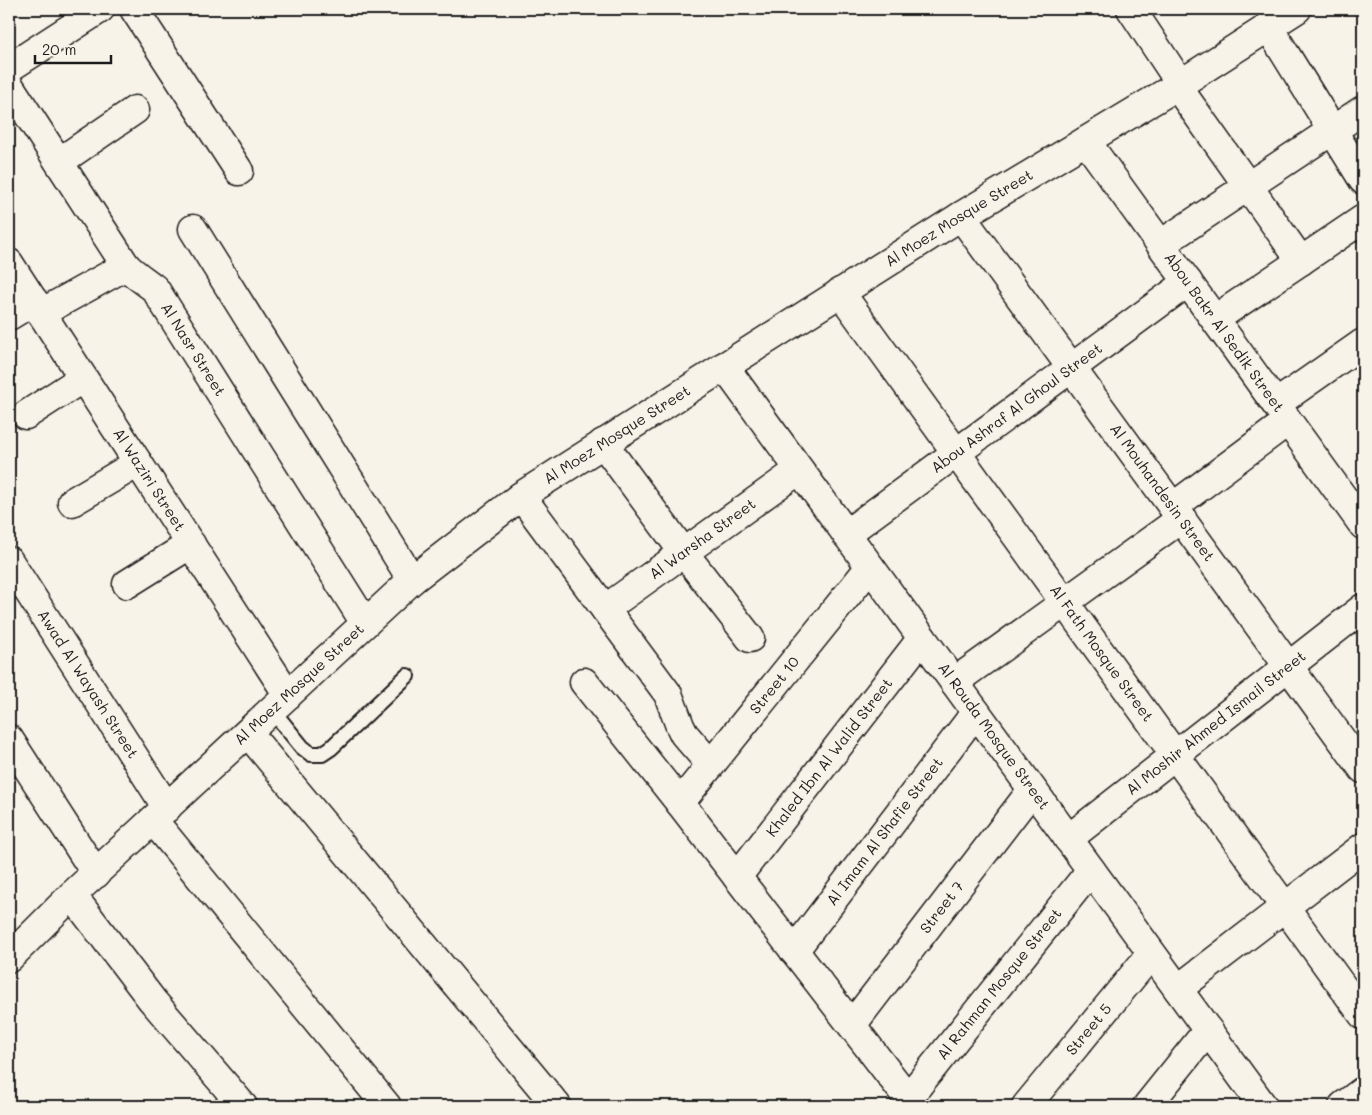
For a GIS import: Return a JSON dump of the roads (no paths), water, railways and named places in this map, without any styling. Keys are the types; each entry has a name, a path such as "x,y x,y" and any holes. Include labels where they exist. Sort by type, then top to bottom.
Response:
{"street":[{"path":"9,68 100,9"},
{"path":"134,9 239,171"},
{"path":"1131,9 1178,84 1301,261"},
{"name":"Al Moez Mosque Street","path":"9,957 72,896 412,580 521,496 961,216 1297,9"},
{"path":"1268,26 1363,180"},
{"name":"Al Nasr Street","path":"9,85 126,266 156,289 365,623"},
{"path":"59,162 135,110"},
{"path":"1161,244 1363,110"},
{"name":"Abou Bakr Al Sedik Street","path":"1086,140 1282,413 1355,497 1363,525"},
{"name":"Al Mouhandesin Street","path":"961,216 1363,769"},
{"path":"1215,319 1363,219"},
{"path":"193,229 412,580"},
{"name":"Al Waziri Street","path":"9,263 191,544 280,703"},
{"path":"9,316 37,307 126,266"},
{"name":"Abou Ashraf Al Ghoul Street","path":"846,534 1188,282"},
{"name":"Al Fath Mosque Street","path":"840,292 1363,1015"},
{"path":"954,682 1064,602 1177,512 1282,413 1363,343"},
{"name":"Al Rouda Mosque Street","path":"724,366 1208,1030 1260,1105"},
{"path":"26,415 83,378"},
{"path":"603,443 684,553 750,638"},
{"path":"72,502 138,463"},
{"name":"Al Warsha Street","path":"605,609 799,470"},
{"path":"521,496 668,694 684,734 711,765"},
{"path":"127,584 191,544"},
{"name":"Awad Al Wayash Street","path":"9,562 160,814 387,1106"},
{"name":"Street 10","path":"680,803 870,567"},
{"name":"Al Moshir Ahmed Ismail Street","path":"1068,839 1363,608"},
{"name":"Khaled Ibn Al Walid Street","path":"737,877 922,638"},
{"path":"584,682 911,1102"},
{"name":"Al Imam Al Shafie Street","path":"794,951 976,712"},
{"path":"248,733 557,1106"},
{"path":"9,739 18,773 96,874"},
{"name":"Street 7","path":"852,1025 1032,790"},
{"path":"1178,990 1363,847"},
{"name":"Al Rahman Mosque Street","path":"911,1102 1091,870"},
{"path":"72,896 152,1000 243,1106"},
{"name":"Street 5","path":"1026,1106 1152,954"},
{"path":"1147,1106 1208,1030"},
{"path":"1343,1106 1363,1091"}],"lane":[{"path":"280,703 302,747 311,754 322,754 331,748 407,676"}]}
